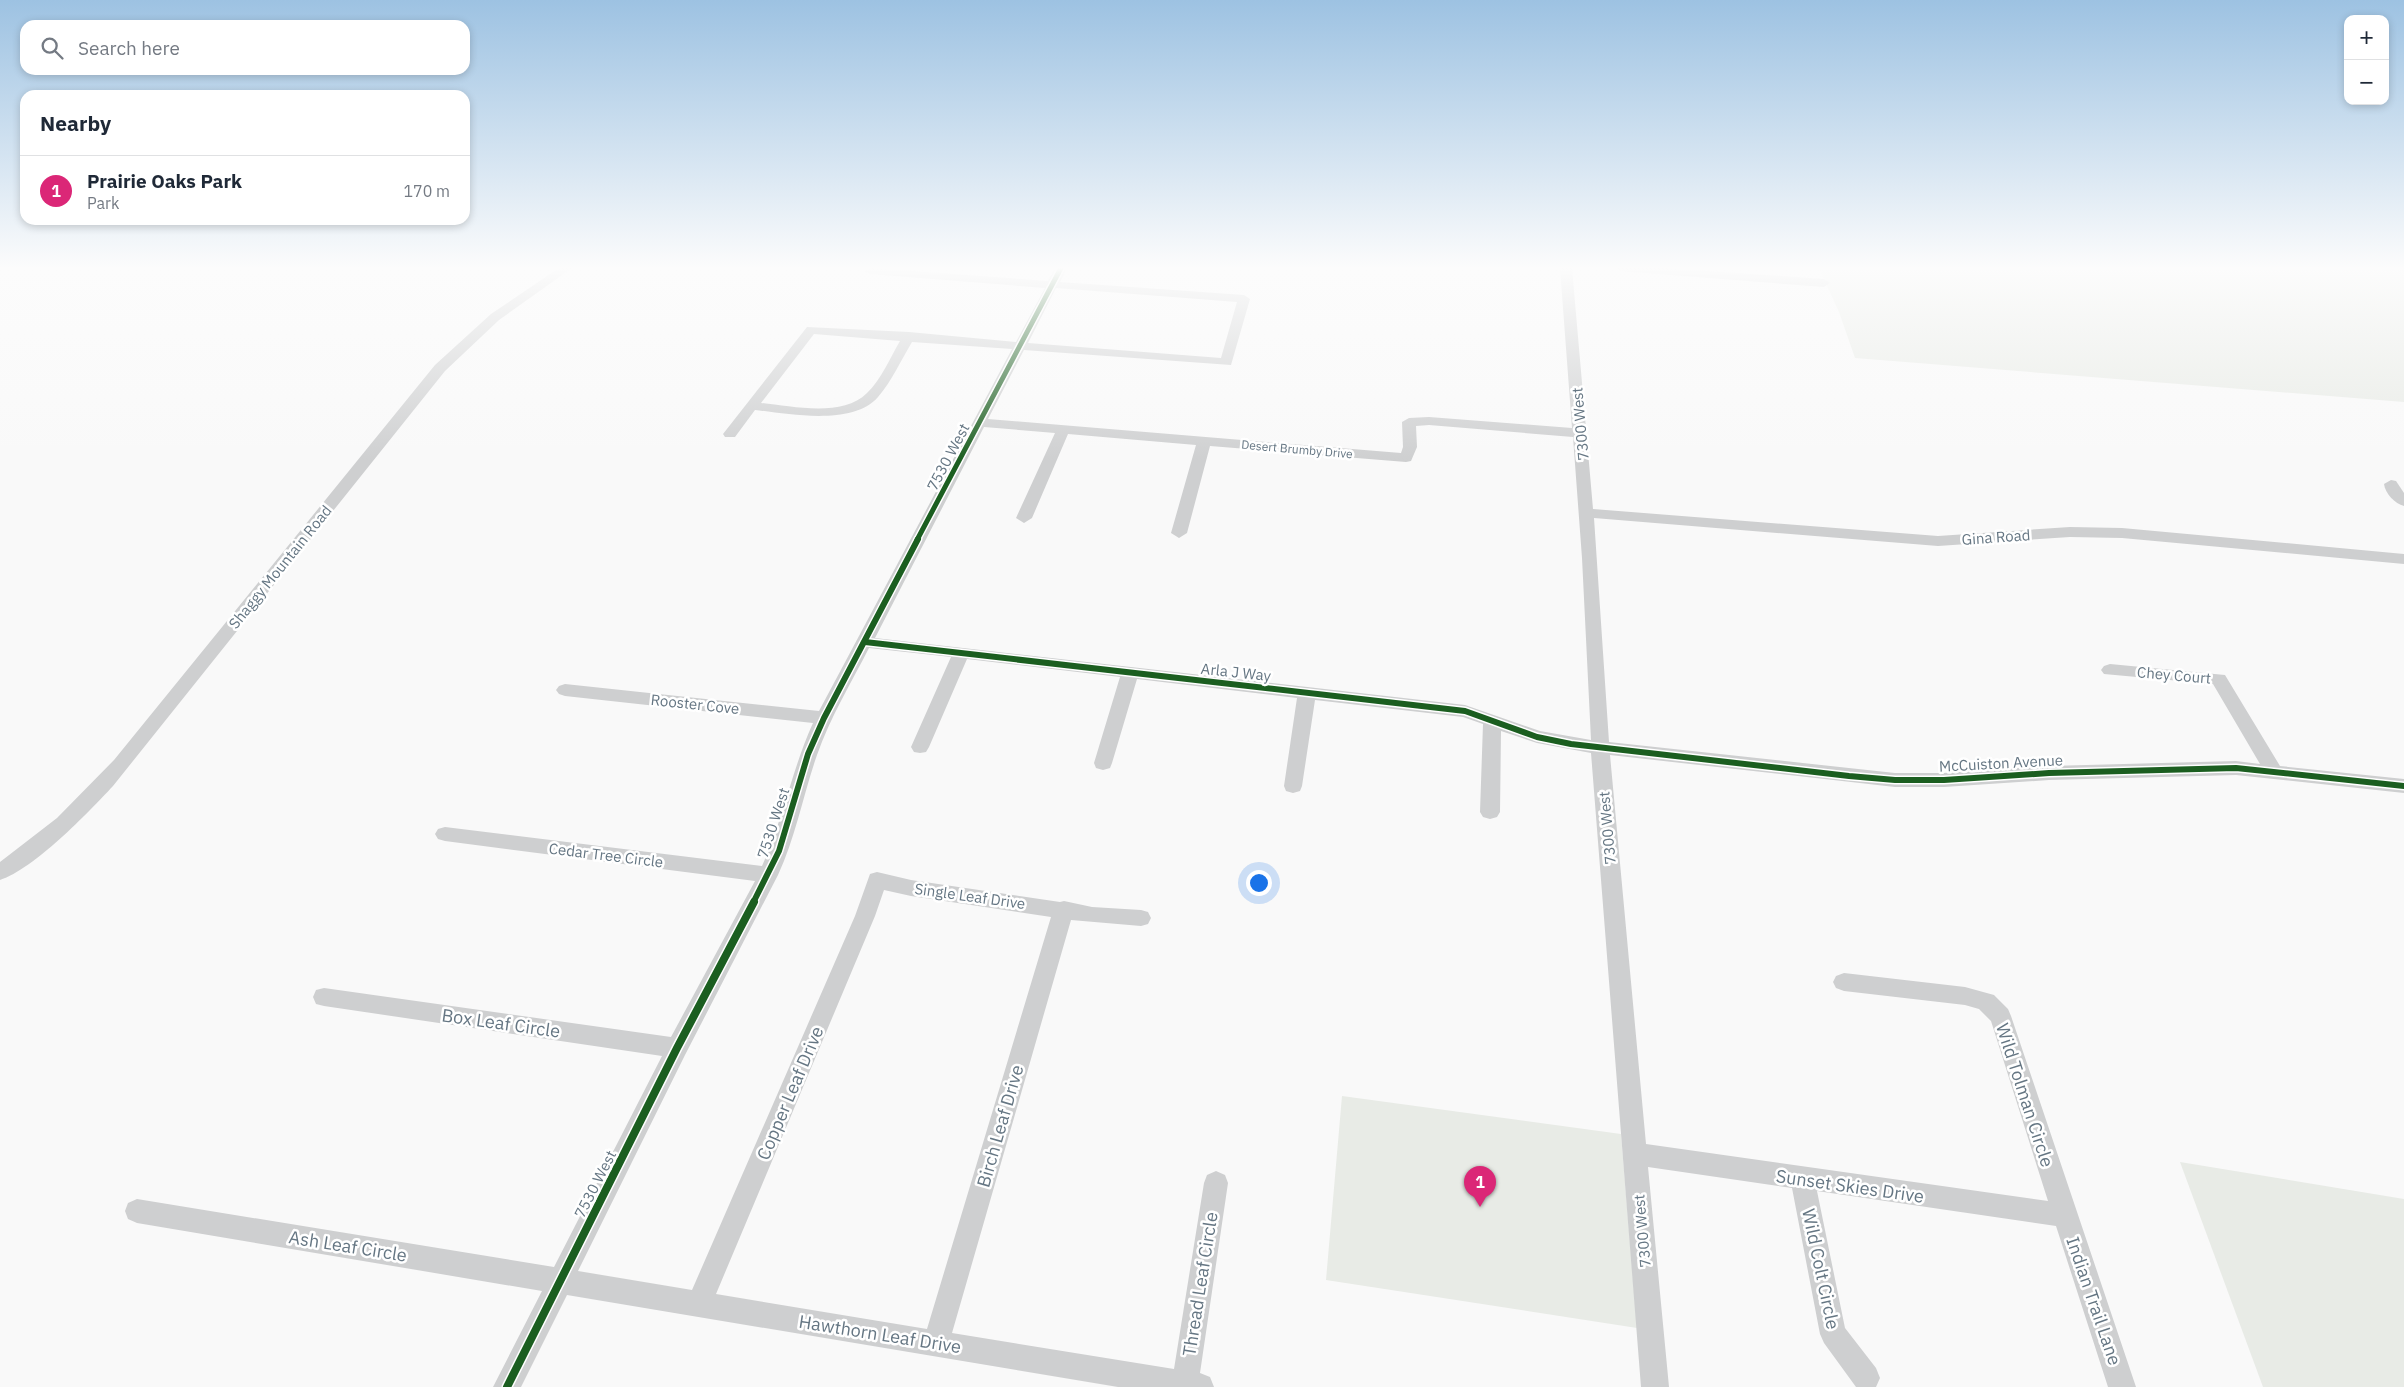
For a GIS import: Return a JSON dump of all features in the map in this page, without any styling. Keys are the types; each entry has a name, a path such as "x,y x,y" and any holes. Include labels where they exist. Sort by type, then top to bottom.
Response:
{"street":[{"name":"Shaggy Mountain Road","path":"0,872 35,849 67,823 121,765 440,368 477,333"},
{"path":"730,434 809,333"},
{"path":"856,333 1226,362 1234,333"},
{"name":"7530 West","path":"507,1387 677,1048 768,875 779,851 808,754 824,718 1028,333"},
{"name":"7300 West","path":"1571,333 1587,513 1600,747 1655,1387"},
{"path":"751,406 830,411 858,404 872,395 909,336"},
{"name":"Desert Brumby Drive","path":"981,423 1406,458 1410,447 1409,422 1429,421 1580,433"},
{"path":"1024,518 1063,430"},
{"path":"1179,533 1204,442"},
{"path":"2391,484 2392,489 2404,502"},
{"name":"Gina Road","path":"1587,513 1938,541 2070,532 2122,533 2404,560"},
{"name":"Arla J Way","path":"864,642 1465,711 1537,738 1600,747"},
{"path":"920,747 961,654"},
{"name":"Chey Court","path":"2110,670 2218,679 2274,772"},
{"path":"1103,763 1130,673"},
{"name":"Rooster Cove","path":"565,690 824,718"},
{"path":"1293,786 1307,692"},
{"path":"1490,812 1492,721"},
{"name":"McCuiston Avenue","path":"1600,747 1895,780 1944,780 2050,773 2236,768 2404,786"},
{"name":"Cedar Tree Circle","path":"445,834 768,875"},
{"name":"Single Leaf Drive","path":"877,880 911,888 1064,909 1092,915 1141,918"},
{"name":"Copper Leaf Drive","path":"699,1304 865,916 877,880"},
{"name":"Birch Leaf Drive","path":"936,1343 1064,909"},
{"name":"Wild Tolman Circle","path":"1844,982 1965,996 1986,1002 1994,1008 2000,1016 2065,1215"},
{"name":"Box Leaf Circle","path":"324,997 677,1048"},
{"name":"Sunset Skies Drive","path":"1636,1154 1803,1180 2065,1215"},
{"name":"Wild Colt Circle","path":"1803,1180 1833,1334 1866,1378"},
{"name":"Thread Leaf Circle","path":"1192,1386 1216,1183"},
{"name":"Ash Leaf Circle","path":"136,1211 560,1281"},
{"name":"Indian Trail Lane","path":"2065,1215 2122,1387"},
{"name":"Hawthorn Leaf Drive","path":"560,1281 1192,1386"}],"shaded area":[{"path":"1846,333 2404,333 2404,402 1855,358"},
{"path":"1342,1096 1621,1134 1637,1328 1326,1280"},
{"path":"2180,1162 2404,1199 2404,1387 2263,1387"}],"cycle path":[{"path":"507,1387 677,1048 768,875 779,851 808,754 824,718 1027,333"},
{"path":"865,642 1465,711 1537,737 1571,744 1849,776 1895,780 1944,780 2049,773 2236,768 2404,786"}],"place":[{"name":"Prairie Oaks Park","path":"1480,1207"}]}
